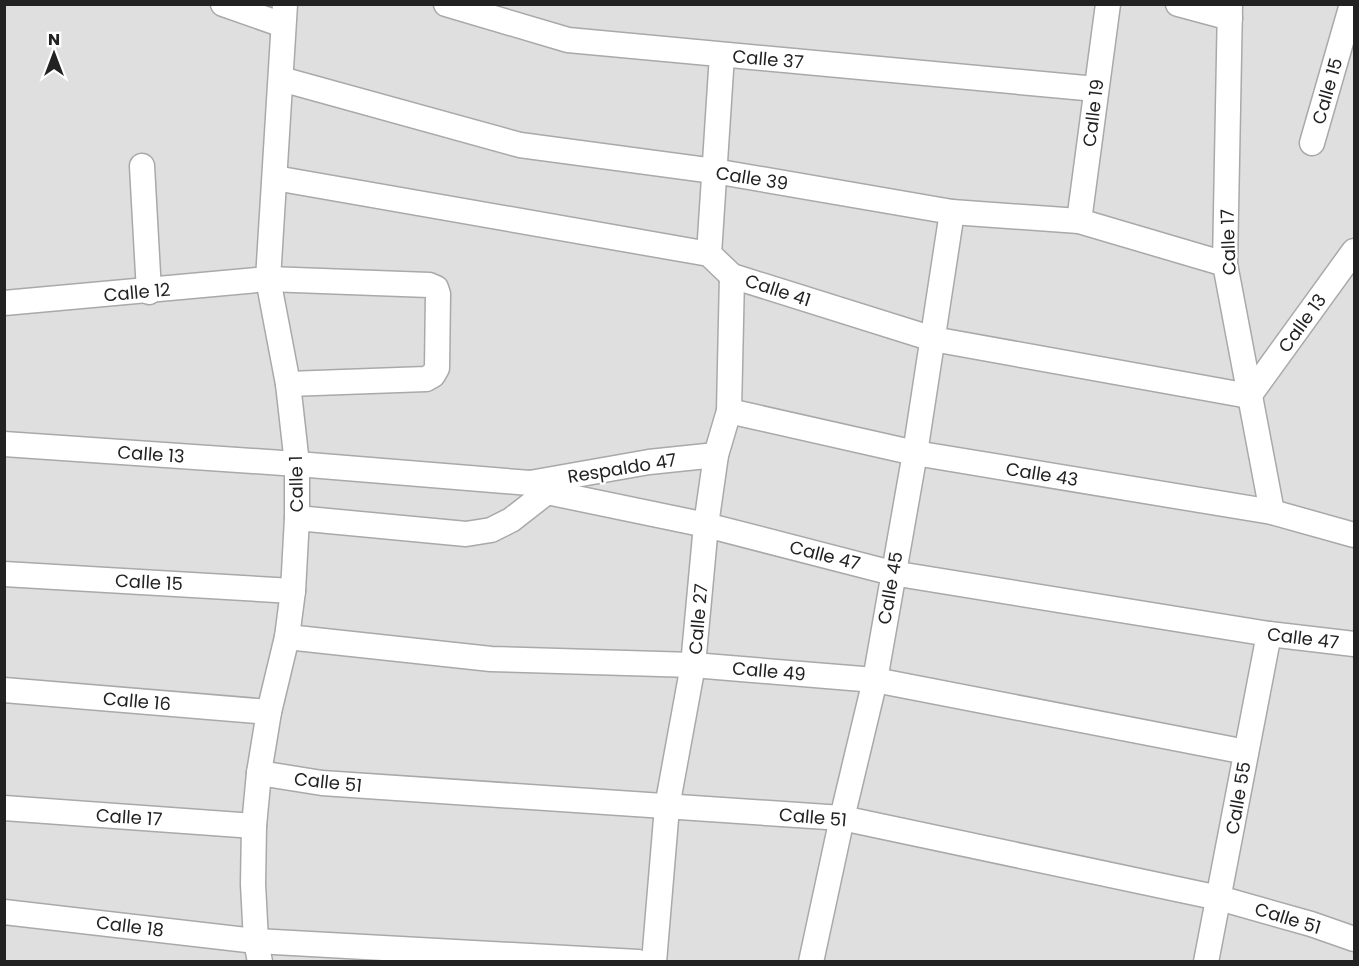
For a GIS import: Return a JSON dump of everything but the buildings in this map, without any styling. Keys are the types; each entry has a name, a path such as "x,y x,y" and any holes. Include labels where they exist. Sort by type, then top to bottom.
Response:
{"street":[{"path":"223,4 284,15"},
{"name":"Calle 37","path":"446,4 568,40 1096,89"},
{"name":"Calle 19","path":"1079,221 1108,4"},
{"path":"1178,4 1230,11"},
{"name":"Calle 15","path":"1312,143 1352,4"},
{"name":"Calle 17","path":"1230,11 1225,264 1272,512"},
{"name":"Calle 1","path":"258,951 253,884 254,826 259,773 269,712 287,637 293,591 297,518 297,464 288,384 268,279 284,15"},
{"path":"275,178 708,254 722,55"},
{"name":"Calle 39","path":"280,80 520,145 714,171 952,212 1079,221 1225,264"},
{"path":"142,166 149,291"},
{"name":"Calle 45","path":"811,962 875,680 892,573 915,453 952,212"},
{"name":"Calle 13","path":"1249,396 1354,251"},
{"name":"Calle 41","path":"708,254 732,276 933,339 1249,396"},
{"name":"Calle 27","path":"654,962 668,807 693,665 706,525 716,455 729,411 732,276"},
{"name":"Calle 12","path":"4,303 268,279 429,285 436,288 438,294 437,368 433,375 426,379 288,384"},
{"name":"Calle 43","path":"729,411 915,453 1272,512 1354,535"},
{"name":"Calle 13","path":"4,444 297,464"},
{"name":"Respaldo 47","path":"538,488 649,462 716,455"},
{"name":"Calle 47","path":"297,464 538,488 706,525 892,573 1269,634 1354,644"},
{"path":"297,518 466,534 491,530 511,520 538,488"},
{"name":"Calle 15","path":"4,574 293,591"},
{"name":"Calle 55","path":"1206,962 1269,634"},
{"name":"Calle 49","path":"287,637 491,659 693,665 875,680 1246,752"},
{"name":"Calle 16","path":"4,690 269,712"},
{"name":"Calle 51","path":"259,773 322,783 842,818 1219,898 1311,924 1354,939"},
{"name":"Calle 17","path":"4,808 254,826"},
{"name":"Calle 18","path":"4,912 258,951 638,962"}],"shaded area":[{"path":"5,5 1354,5 1354,961 5,961"}]}
